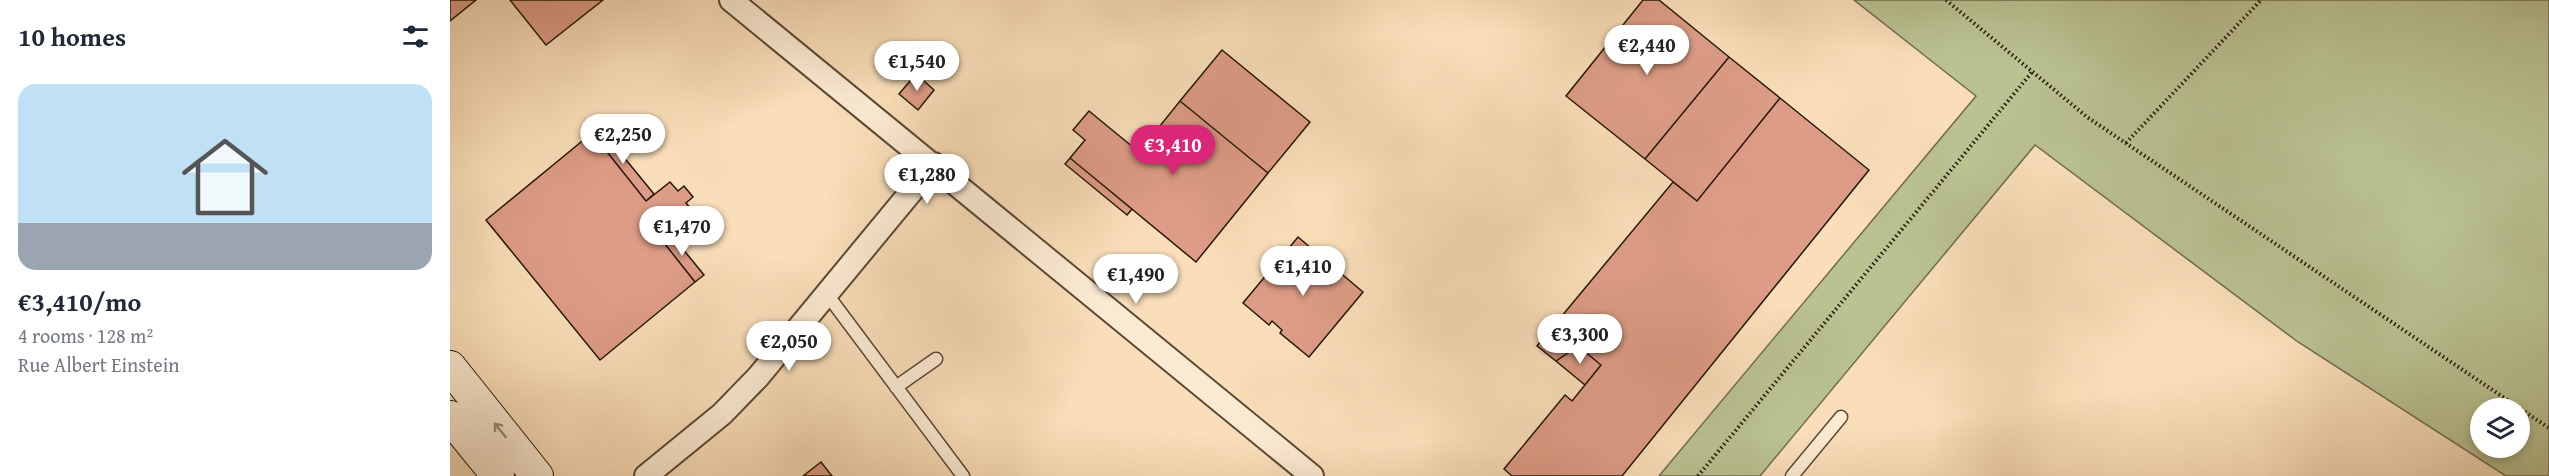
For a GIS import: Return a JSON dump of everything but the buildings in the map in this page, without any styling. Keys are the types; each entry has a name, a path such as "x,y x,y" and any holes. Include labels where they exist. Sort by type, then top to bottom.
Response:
{"main road":[{"path":"450,367 537,476"},
{"path":"450,417 498,476"}],"street":[{"path":"731,0 1312,476"},
{"path":"646,476 713,422 744,392 934,164"}],"lane":[{"path":"826,293 963,476"},
{"path":"896,387 936,359"},
{"path":"1792,476 1841,417"}],"path":[{"path":"1946,0 2087,117 2549,428"},
{"path":"2126,143 2261,0"},
{"path":"1698,476 2032,72"}],"green space":[{"path":"1854,0 2549,0 2549,476 2506,476 2478,458 2530,458 2530,398 2470,398 2470,453 2298,342 2035,145 1760,476 1659,476 1976,96"}]}
